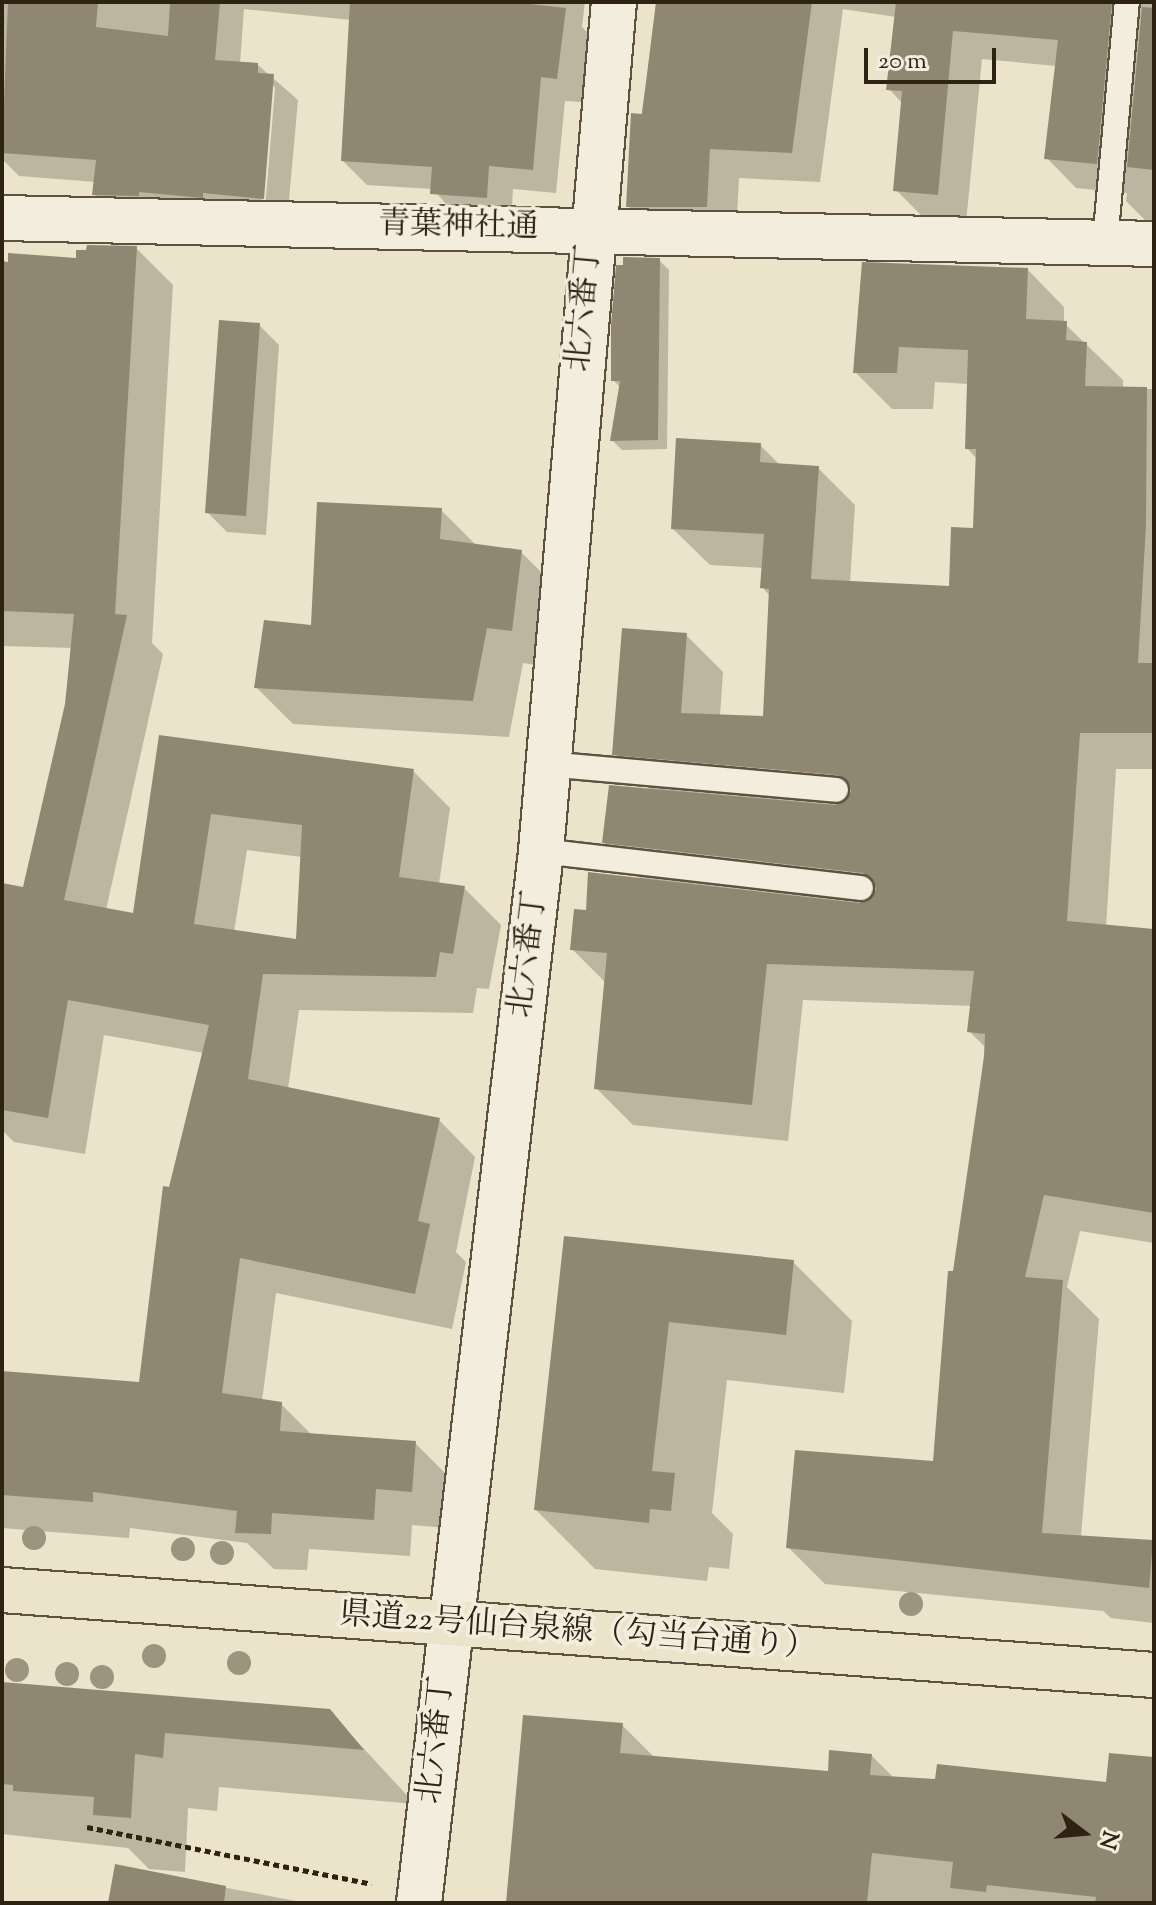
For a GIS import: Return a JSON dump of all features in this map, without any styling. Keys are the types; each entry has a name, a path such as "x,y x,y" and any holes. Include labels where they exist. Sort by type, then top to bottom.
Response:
{"main road":[{"name":"県道22号仙台泉線（勾当台通り）","path":"2,1590 1154,1675"}],"street":[{"name":"北六番丁","path":"419,1903 541,851 591,230 614,2"},
{"name":"青葉神社通","path":"2,218 1154,244"}],"lane":[{"path":"1105,242 1127,2"},
{"path":"547,764 836,790"},
{"path":"541,851 861,888"}],"path":[{"path":"87,1827 371,1884"}],"building":[{"path":"8,2 98,2 96,27 168,36 170,2 220,2 215,60 258,63 258,73 274,74 264,199 203,193 203,198 139,192 139,196 92,195 96,160 2,153"},
{"path":"350,2 513,2 566,8 557,79 541,77 533,170 489,166 487,198 430,194 432,167 341,161"},
{"path":"656,2 812,2 792,153 710,149 707,207 626,207 631,113 642,114"},
{"path":"896,2 1112,3 1097,164 1044,159 1058,40 953,31 938,195 893,191 902,91 886,90"},
{"path":"1142,7 1154,8 1154,170 1127,167"},
{"path":"87,245 137,246 115,614 127,615 64,900 133,913 159,735 414,769 399,877 465,886 453,954 440,952 436,977 263,974 248,1079 440,1118 418,1221 430,1224 415,1294 240,1258 222,1393 282,1402 280,1431 416,1441 412,1492 376,1489 374,1520 272,1513 271,1534 235,1533 237,1511 93,1492 93,1502 2,1495 2,1371 139,1382 163,1186 169,1187 209,1025 68,1000 48,1118 2,1110 2,883 23,887 65,704 74,614 2,611 2,261 8,262 8,253 76,258 76,250 86,250","holes":["211,814 302,825 296,939 194,924"]},
{"path":"623,257 660,258 658,440 610,441 620,381 611,381 611,325 616,265 623,265"},
{"path":"862,262 1028,268 1026,319 1067,321 1066,340 1087,342 1085,386 1147,387 1146,525 1138,663 1154,663 1154,733 1080,733 1067,921 1154,929 1154,1213 1044,1195 1025,1277 1063,1280 1042,1533 1153,1540 1149,1588 786,1548 795,1450 933,1461 948,1271 953,1271 984,1057 985,1034 967,1032 974,971 767,964 752,1105 594,1089 607,953 570,950 574,909 586,910 588,872 859,903 876,890 874,881 863,873 602,843 609,785 835,805 851,792 849,783 837,775 612,755 622,628 687,633 681,713 763,716 769,589 760,588 764,534 671,529 676,438 761,443 760,462 819,466 811,579 949,586 951,527 973,528 976,449 965,449 968,350 899,347 897,373 853,373"},
{"path":"219,320 260,323 246,516 205,513"},
{"path":"317,502 442,508 440,539 522,550 512,631 487,628 473,701 254,688 264,620 311,625"},
{"path":"564,1236 794,1260 786,1335 669,1322 652,1471 675,1473 671,1511 650,1509 649,1523 534,1510"},
{"path":"2,1682 330,1709 364,1750 165,1733 163,1758 135,1754 131,1818 93,1815 94,1797 13,1791 13,1785 2,1784"},
{"path":"523,1715 623,1723 620,1753 828,1771 829,1750 872,1754 870,1775 935,1779 937,1764 1106,1782 1109,1753 1154,1757 1154,1903 1095,1903 1096,1897 987,1885 986,1892 950,1888 953,1862 872,1853 867,1903 506,1903"},
{"path":"115,1864 226,1886 224,1903 108,1903"}]}
